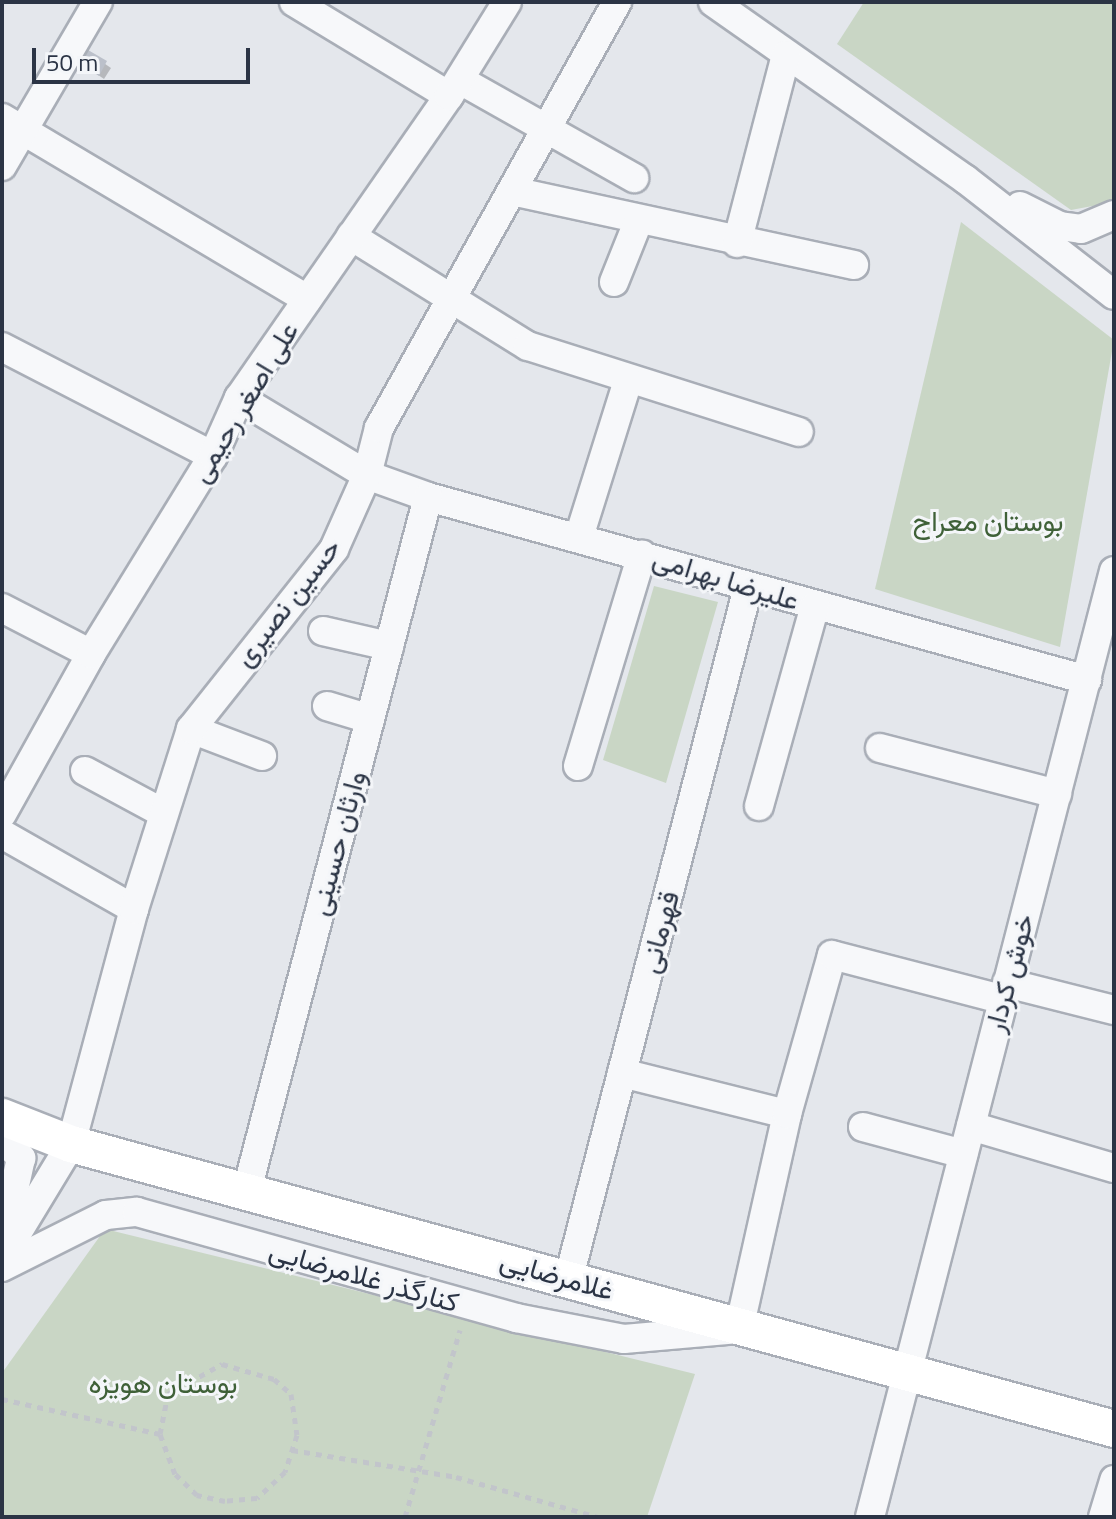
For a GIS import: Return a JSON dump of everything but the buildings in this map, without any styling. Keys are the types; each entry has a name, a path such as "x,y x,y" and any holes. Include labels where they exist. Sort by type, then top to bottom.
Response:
{"main road":[{"name":"غلامرضایی","path":"2,1117 71,1144 569,1277 907,1376 1114,1429"}],"street":[{"path":"2,166 12,124 98,2"},
{"path":"294,2 454,88 544,130 634,178"},
{"name":"علی اصغر رحیمی","path":"2,814 91,654 213,456 239,398 454,88 507,2"},
{"name":"حسین نصیری","path":"2,1258 71,1144 134,909 191,729 334,549 367,475 379,428 617,2"},
{"path":"713,2 965,179 1114,295"},
{"path":"737,243 786,55"},
{"path":"12,124 307,299"},
{"path":"965,179 1060,226 1081,229 1114,215"},
{"path":"512,191 638,222 854,265"},
{"path":"614,282 638,222"},
{"path":"351,236 528,346 628,381 799,432"},
{"path":"2,347 213,456"},
{"path":"579,537 628,381"},
{"name":"علیرضا بهرامی","path":"239,398 367,475 428,497 1087,680"},
{"name":"وارثان حسینی","path":"247,1190 428,497"},
{"path":"578,766 642,554"},
{"name":"خوش کردار","path":"870,1517 1114,571"},
{"name":"قهرمانی","path":"569,1277 748,588"},
{"path":"759,806 815,606"},
{"path":"2,608 91,654"},
{"path":"323,631 389,646"},
{"path":"327,706 370,719"},
{"path":"191,729 262,756"},
{"path":"880,748 1057,794"},
{"path":"85,771 163,813"},
{"path":"2,834 134,909"},
{"path":"739,1329 787,1114 832,955 1004,991 1114,1010"},
{"path":"622,1073 787,1114"},
{"path":"971,1126 1114,1168"},
{"path":"863,1127 963,1154"},
{"path":"2,1138 21,1158 2,1242"},
{"name":"کنارگذر غلامرضایی","path":"2,1267 106,1215 137,1212 469,1305 624,1339 739,1329"},
{"path":"1103,1517 1114,1480"}],"path":[{"path":"405,1517 469,1305"},
{"path":"222,1364 274,1379 291,1394 297,1435 285,1472 257,1498 225,1501 197,1495 175,1474 160,1434 168,1394 222,1364"},
{"path":"2,1399 160,1434"},
{"path":"292,1450 417,1471 598,1517"}],"green space":[{"path":"864,2 1114,2 1114,202 1071,210 837,44"},
{"name":"بوستان معراج","path":"961,222 1114,340 1060,647 875,589"},
{"path":"654,586 718,602 666,783 603,760"},
{"name":"بوستان هویزه","path":"105,1229 695,1374 647,1517 2,1517 2,1373"}]}
